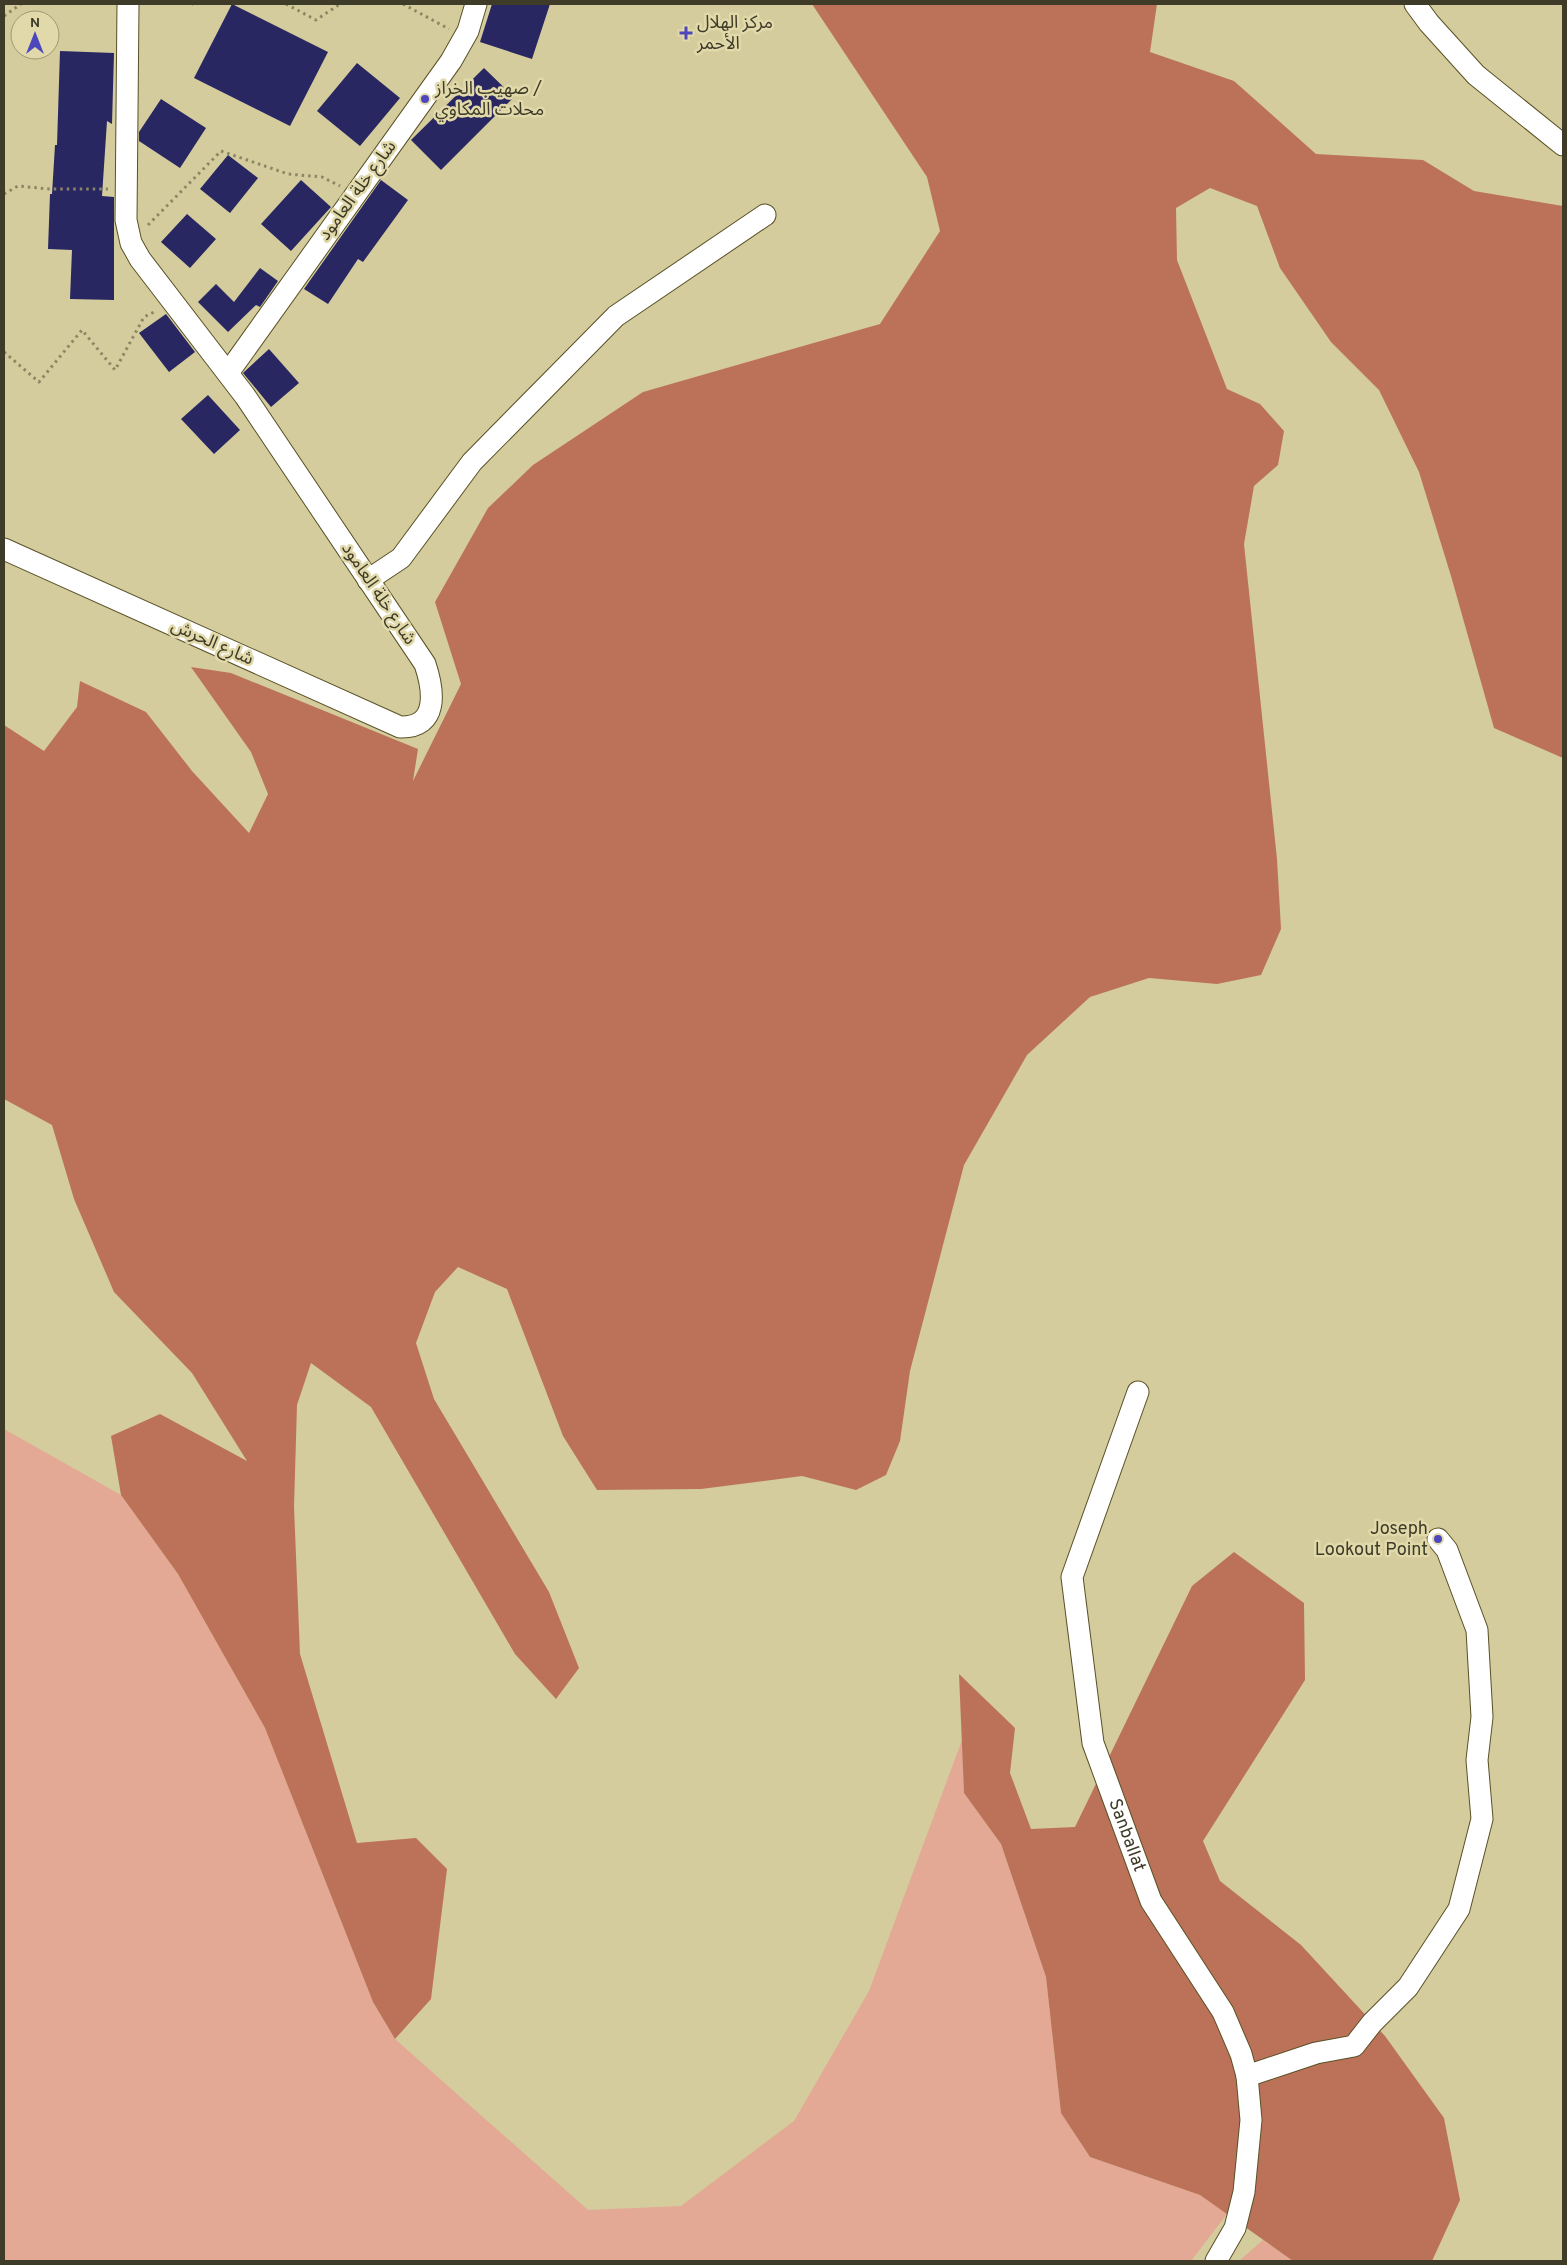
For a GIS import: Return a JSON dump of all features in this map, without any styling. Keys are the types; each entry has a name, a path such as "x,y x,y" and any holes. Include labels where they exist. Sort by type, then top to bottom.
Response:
{"street":[{"name":"شارع خلة العامود","path":"128,4 127,232 130,243 140,259 245,396 425,664 430,678 431,705 427,717 421,723"},
{"name":"شارع خلة العامود","path":"228,373 451,61 468,31 476,4"},
{"path":"1415,4 1429,23 1476,74 1563,145"},
{"path":"368,580 401,558 472,462 616,316 765,215"},
{"name":"شارع الحرش","path":"4,549 400,727 413,727 421,723"},
{"name":"Sanballat","path":"1138,1392 1072,1577 1093,1743 1151,1901 1223,2012 1241,2054 1246,2076 1251,2120 1244,2192 1235,2228 1216,2261"},
{"path":"1246,2076 1316,2054 1354,2046 1372,2023 1408,1987 1458,1909 1482,1819 1477,1760 1482,1717 1480,1672 1477,1630 1447,1550 1438,1539"}],"path":[{"path":"4,16 21,4"},
{"path":"286,4 316,20 340,4"},
{"path":"403,4 464,38"},
{"path":"4,194 18,186 49,189 115,189 127,200 148,226 221,151 288,174 322,177 356,193"},
{"path":"4,352 39,382 82,330 115,370 144,317 158,310"}],"shaded area":[{"path":"812,4 1157,4 1150,52 1234,81 1316,154 1423,160 1474,191 1563,206 1563,758 1494,728 1419,472 1379,390 1331,342 1280,268 1257,206 1210,188 1176,208 1177,260 1227,389 1260,404 1284,431 1278,465 1254,486 1244,544 1277,859 1281,929 1261,975 1217,984 1149,978 1090,997 1027,1055 964,1165 910,1371 900,1441 886,1475 856,1490 802,1476 701,1489 597,1490 563,1436 507,1289 458,1267 435,1292 416,1343 434,1399 549,1592 579,1668 556,1699 515,1654 371,1407 311,1363 297,1405 294,1507 300,1654 357,1843 416,1838 447,1869 431,1999 395,2039 373,2002 265,1728 178,1574 121,1495 111,1436 160,1414 247,1461 192,1373 114,1292 74,1199 52,1125 4,1099 4,725 44,751 77,707 80,681 146,712 192,771 249,833 268,794 251,752 191,667 231,673 418,749 413,781 461,684 435,602 488,508 533,465 643,392 880,324 940,231 927,177"},
{"path":"4,1429 121,1495 178,1574 265,1728 373,2002 395,2039 588,2210 681,2206 794,2121 869,1991 962,1740 964,1793 1001,1844 1046,1977 1061,2113 1090,2157 1200,2195 1227,2214 1191,2261 4,2261"},
{"path":"1234,1552 1304,1603 1305,1680 1203,1841 1220,1881 1301,1945 1385,2036 1444,2118 1460,2200 1432,2261 1293,2261 1200,2195 1090,2157 1061,2113 1046,1977 1001,1844 964,1793 959,1674 1015,1728 1010,1773 1031,1829 1075,1827 1192,1586"},
{"path":"1263,2240 1293,2261 1239,2261"}],"building":[{"path":"232,4 328,52 290,126 194,78"},
{"path":"492,4 550,4 532,59 480,42"},
{"path":"60,51 114,53 112,124 107,121 102,196 114,197 114,300 70,299 72,250 48,249 50,194 52,194 55,145 57,145"},
{"path":"357,63 400,98 360,146 317,111"},
{"path":"484,68 514,97 441,170 411,140"},
{"path":"161,99 206,128 180,168 139,141 139,132"},
{"path":"228,155 258,178 230,213 200,189"},
{"path":"301,180 331,207 291,251 261,224"},
{"path":"381,180 408,200 363,262 358,259 328,304 304,289"},
{"path":"187,214 216,239 190,268 161,242"},
{"path":"260,268 278,281 260,307 256,305 228,332 198,302 216,284 234,302"},
{"path":"166,314 195,352 169,372 139,333"},
{"path":"269,349 299,383 271,407 243,373"},
{"path":"208,395 240,430 214,454 181,419"}],"place":[{"name":"مركز الهلال الأحمر","path":"686,33"},
{"name":"صهيب الخراز / محلات المكاوي","path":"425,99"},
{"name":"Joseph Lookout Point","path":"1438,1539"}]}
